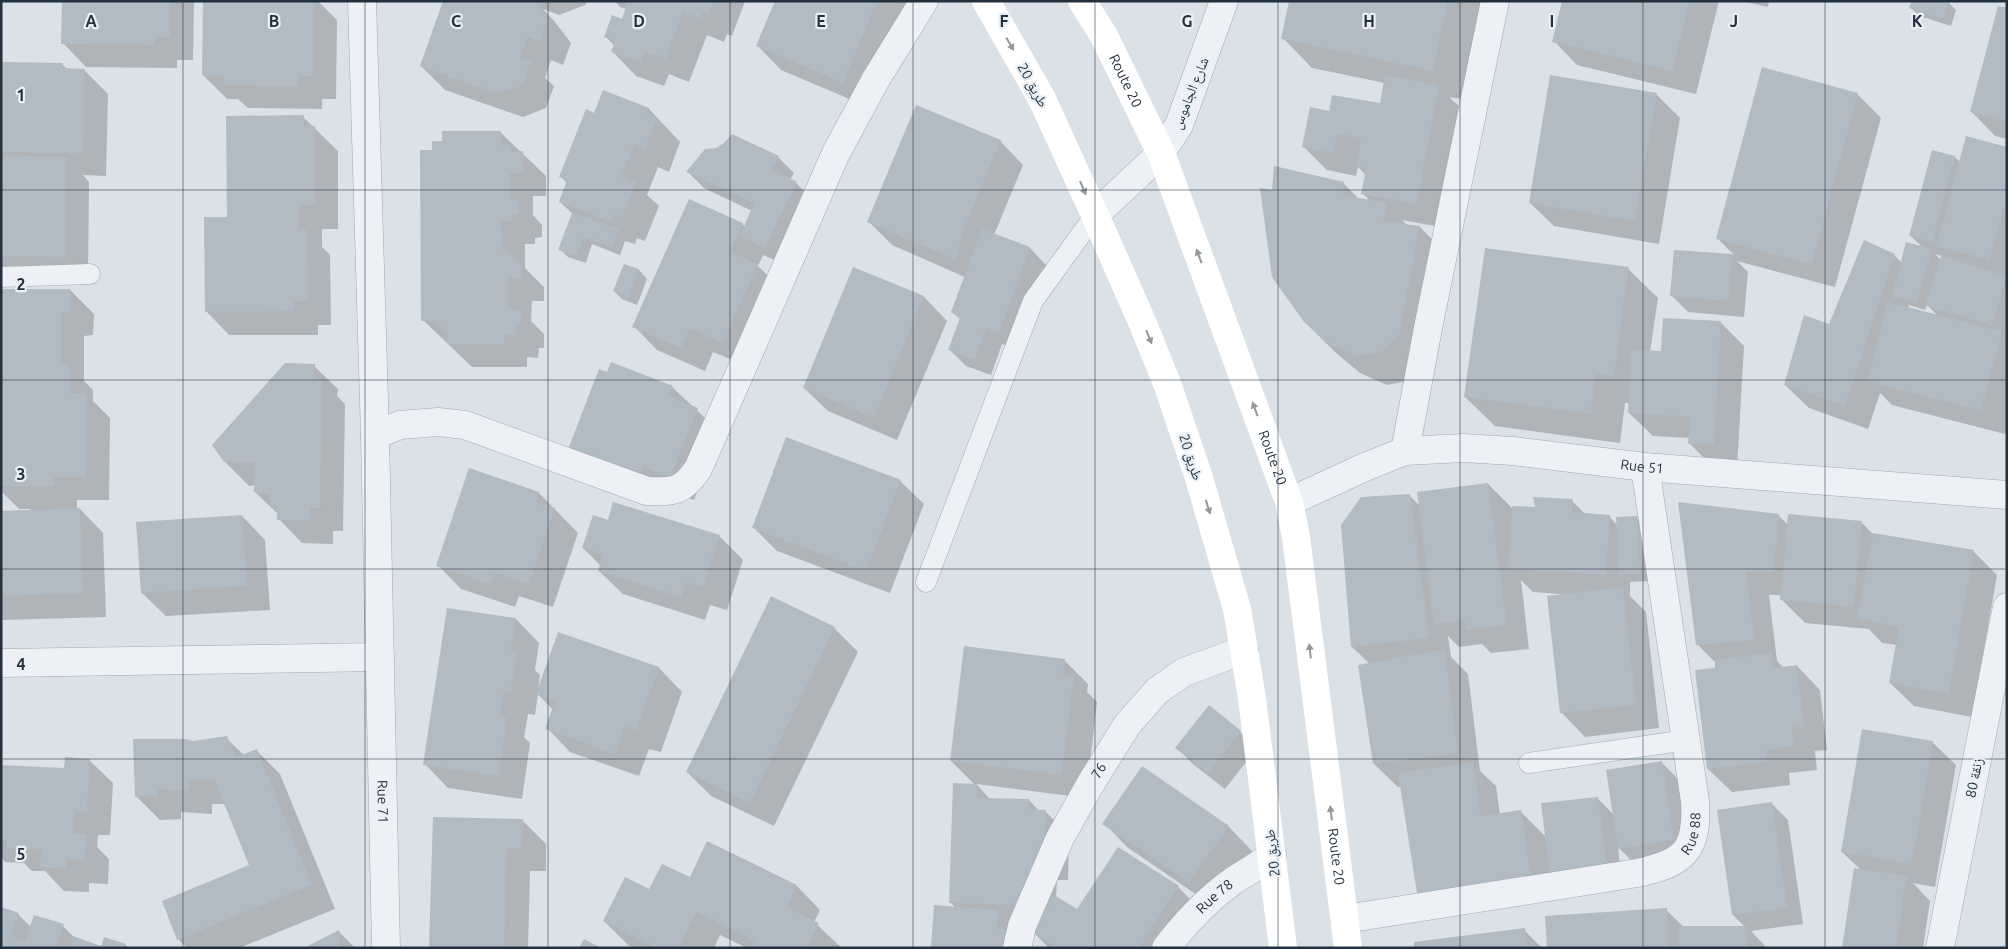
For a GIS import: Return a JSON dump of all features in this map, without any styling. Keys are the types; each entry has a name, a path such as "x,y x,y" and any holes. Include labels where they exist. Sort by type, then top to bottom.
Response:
{"main road":[{"name":"طريق 20","path":"986,1 1042,99 1144,324 1168,386 1221,552 1237,609 1252,698 1283,948"},
{"name":"Route 20","path":"1082,1 1104,36 1161,153 1289,502 1296,537 1348,948"}],"street":[{"name":"Rue 71","path":"362,1 375,435 386,948"},
{"path":"375,435 400,425 438,422 465,425 647,491 669,492 687,485 698,469 836,153 876,80 924,1"},
{"name":"شارع الجاموس","path":"1095,215 1161,153 1179,126 1224,1"},
{"path":"1405,451 1495,1"},
{"name":"Rue 51","path":"1289,502 1365,466 1405,451 1462,448 1505,450 1645,467 2007,495"},
{"name":"Rue 88","path":"1345,919 1637,874 1661,868 1674,862 1686,851 1693,837 1696,816 1687,740 1645,467"},
{"name":"زنقة 80","path":"1940,948 2007,607"},
{"name":"76","path":"1016,948 1022,926 1060,838 1127,725 1157,691 1184,672 1244,650"},
{"path":"1,663 380,657"},
{"name":"Rue 78","path":"1166,948 1176,934 1210,900 1234,880 1261,865 1272,854"}],"lane":[{"path":"926,582 1033,301 1095,215"},
{"path":"1,277 90,274"},
{"path":"1529,762 1687,740"}],"building":[{"path":"62,1 170,1 170,37 154,37 154,45 61,44"},
{"path":"203,1 314,1 313,76 298,76 298,86 223,85 223,76 202,75"},
{"path":"443,1 535,1 548,18 540,42 528,37 520,58 531,61 523,85 498,94 420,66"},
{"path":"628,1 713,1 708,14 703,12 701,19 683,12 666,59 645,51 641,63 611,52 615,41 604,37 612,15 622,19"},
{"path":"775,1 877,1 843,83 756,46"},
{"path":"1289,1 1448,1 1433,71 1281,39"},
{"path":"1562,1 1690,1 1672,71 1552,42"},
{"path":"1912,1 1949,1 1943,19 1909,8"},
{"path":"1998,6 2007,8 2007,122 1970,112"},
{"path":"1,62 63,63 63,68 85,69 83,153 1,152"},
{"path":"1762,67 1858,93 1812,264 1716,239"},
{"path":"1385,75 1439,85 1417,204 1361,194 1366,169 1356,167 1361,138 1337,133 1333,153 1302,147 1310,107 1329,111 1332,95 1380,103"},
{"path":"1550,75 1657,93 1635,221 1529,203"},
{"path":"603,90 649,108 647,113 657,118 645,149 634,144 622,176 636,182 622,218 614,215 611,222 559,202 567,180 559,177 586,109 594,113"},
{"path":"916,105 1001,140 963,231 956,260 867,222"},
{"path":"304,115 304,126 315,126 315,205 299,206 299,230 307,230 308,301 294,301 294,311 205,312 204,217 227,217 226,116"},
{"path":"442,131 501,131 501,145 511,145 511,152 523,151 523,173 510,173 510,199 519,200 519,214 512,215 512,221 501,221 502,248 521,263 521,278 508,278 508,309 521,310 521,325 516,325 515,335 504,334 504,344 447,344 447,333 435,321 421,321 420,150 432,150 432,141 442,141"},
{"path":"732,134 779,156 771,169 797,182 765,248 740,236 754,203 686,172 705,149 716,148 724,143"},
{"path":"1966,136 2007,147 2007,197 1990,260 1936,246"},
{"path":"1932,150 1955,156 1932,242 1909,236"},
{"path":"1,156 66,157 65,257 1,256"},
{"path":"1274,166 1344,182 1343,195 1387,203 1383,221 1420,226 1399,335 1383,351 1357,356 1329,344 1304,322 1272,277 1260,188 1272,190"},
{"path":"689,199 743,223 730,252 758,264 723,343 690,329 681,348 632,327"},
{"path":"572,213 619,229 612,247 584,237 577,256 558,250"},
{"path":"982,229 1030,247 999,333 986,328 974,360 948,350 960,318 951,312"},
{"path":"1864,240 1895,254 1845,406 1784,385 1804,315 1829,324"},
{"path":"1906,242 1932,249 1917,303 1892,296"},
{"path":"1485,248 1629,267 1614,376 1596,374 1591,414 1464,397"},
{"path":"1674,250 1732,254 1728,301 1670,296"},
{"path":"1941,256 2007,276 1992,326 1925,305"},
{"path":"624,264 639,269 629,298 613,291"},
{"path":"853,267 924,296 874,418 803,388"},
{"path":"1,289 70,289 70,312 61,312 61,365 70,365 70,393 87,393 86,477 54,477 54,486 1,486"},
{"path":"1887,302 2002,331 1981,411 1867,381"},
{"path":"1663,318 1721,321 1714,445 1688,444 1690,417 1628,413 1631,350 1661,351"},
{"path":"611,362 673,386 668,396 698,408 670,478 643,467 640,475 569,447 599,369 607,372"},
{"path":"285,363 315,364 314,378 322,379 320,508 310,508 310,521 277,520 277,506 270,505 270,494 254,492 255,462 224,462 212,445"},
{"path":"786,437 901,480 866,571 752,528"},
{"path":"469,468 539,492 536,502 555,508 529,584 495,573 491,584 436,566"},
{"path":"1488,483 1507,625 1466,630 1465,620 1434,624 1417,492"},
{"path":"1410,494 1429,638 1351,647 1341,525 1361,497"},
{"path":"1533,497 1573,499 1572,512 1610,515 1606,575 1508,569 1512,506 1535,507"},
{"path":"613,502 720,535 703,587 686,582 681,597 598,571 603,555 582,548 593,515 608,520"},
{"path":"1678,502 1779,514 1774,572 1746,572 1755,640 1696,645"},
{"path":"80,508 83,593 1,596 1,511"},
{"path":"1788,514 1862,521 1854,607 1780,600"},
{"path":"242,515 247,586 141,593 136,522"},
{"path":"1637,516 1640,574 1619,575 1616,517"},
{"path":"1873,533 1974,550 1949,694 1889,683 1899,627 1857,619"},
{"path":"1623,587 1636,705 1560,713 1547,596"},
{"path":"771,596 835,627 750,803 686,772"},
{"path":"447,608 516,618 511,650 517,651 511,692 504,691 500,717 507,718 499,776 423,765"},
{"path":"558,632 659,667 637,730 625,726 616,754 545,729 555,701 536,694"},
{"path":"964,646 1065,659 1063,676 1074,677 1062,775 950,761"},
{"path":"1445,649 1458,753 1373,764 1358,665"},
{"path":"1771,653 1773,668 1797,665 1804,726 1792,728 1794,746 1766,750 1767,762 1707,769 1695,670 1715,668 1715,660"},
{"path":"1209,705 1241,731 1208,773 1175,748"},
{"path":"1862,729 1933,741 1912,864 1841,852"},
{"path":"227,736 236,757 257,749 312,885 177,940 162,901 249,865 214,779 189,781 189,791 158,789 158,796 135,797 133,739 186,739 193,741"},
{"path":"65,757 90,759 87,812 74,812 73,833 86,834 85,861 66,860 66,869 40,867 41,849 7,848 7,841 1,840 1,765 64,768"},
{"path":"1662,761 1674,840 1618,849 1606,770"},
{"path":"1473,762 1481,816 1521,810 1531,876 1417,893 1398,773"},
{"path":"1142,766 1229,826 1189,883 1102,824"},
{"path":"953,783 977,784 977,798 1029,799 1029,809 1046,810 1044,857 1034,857 1032,894 1019,894 1018,905 949,903"},
{"path":"1598,797 1607,869 1550,876 1541,803"},
{"path":"1772,802 1787,908 1732,915 1717,810"},
{"path":"433,817 523,819 522,848 507,848 504,948 429,948"},
{"path":"707,841 797,885 787,907 819,923 807,948 750,948 754,940 696,912 679,948 657,948 603,921 625,877 649,889 662,864 690,877"},
{"path":"1118,847 1179,886 1139,948 1056,948 1031,931 1054,895 1077,909"},
{"path":"1854,868 1907,876 1896,948 1842,948"},
{"path":"934,905 998,910 997,929 1008,929 1007,948 931,948"},
{"path":"1,907 19,913 11,936 25,941 34,915 64,924 56,948 1,948"},
{"path":"1667,908 1669,948 1547,948 1545,916"},
{"path":"1679,926 1747,926 1747,948 1679,948"},
{"path":"1525,928 1527,948 1414,948 1414,942"},
{"path":"339,930 340,948 304,948"},
{"path":"73,936 101,946 104,937 126,944 125,948 69,948"},
{"path":"584,939 601,948 579,948"}]}
